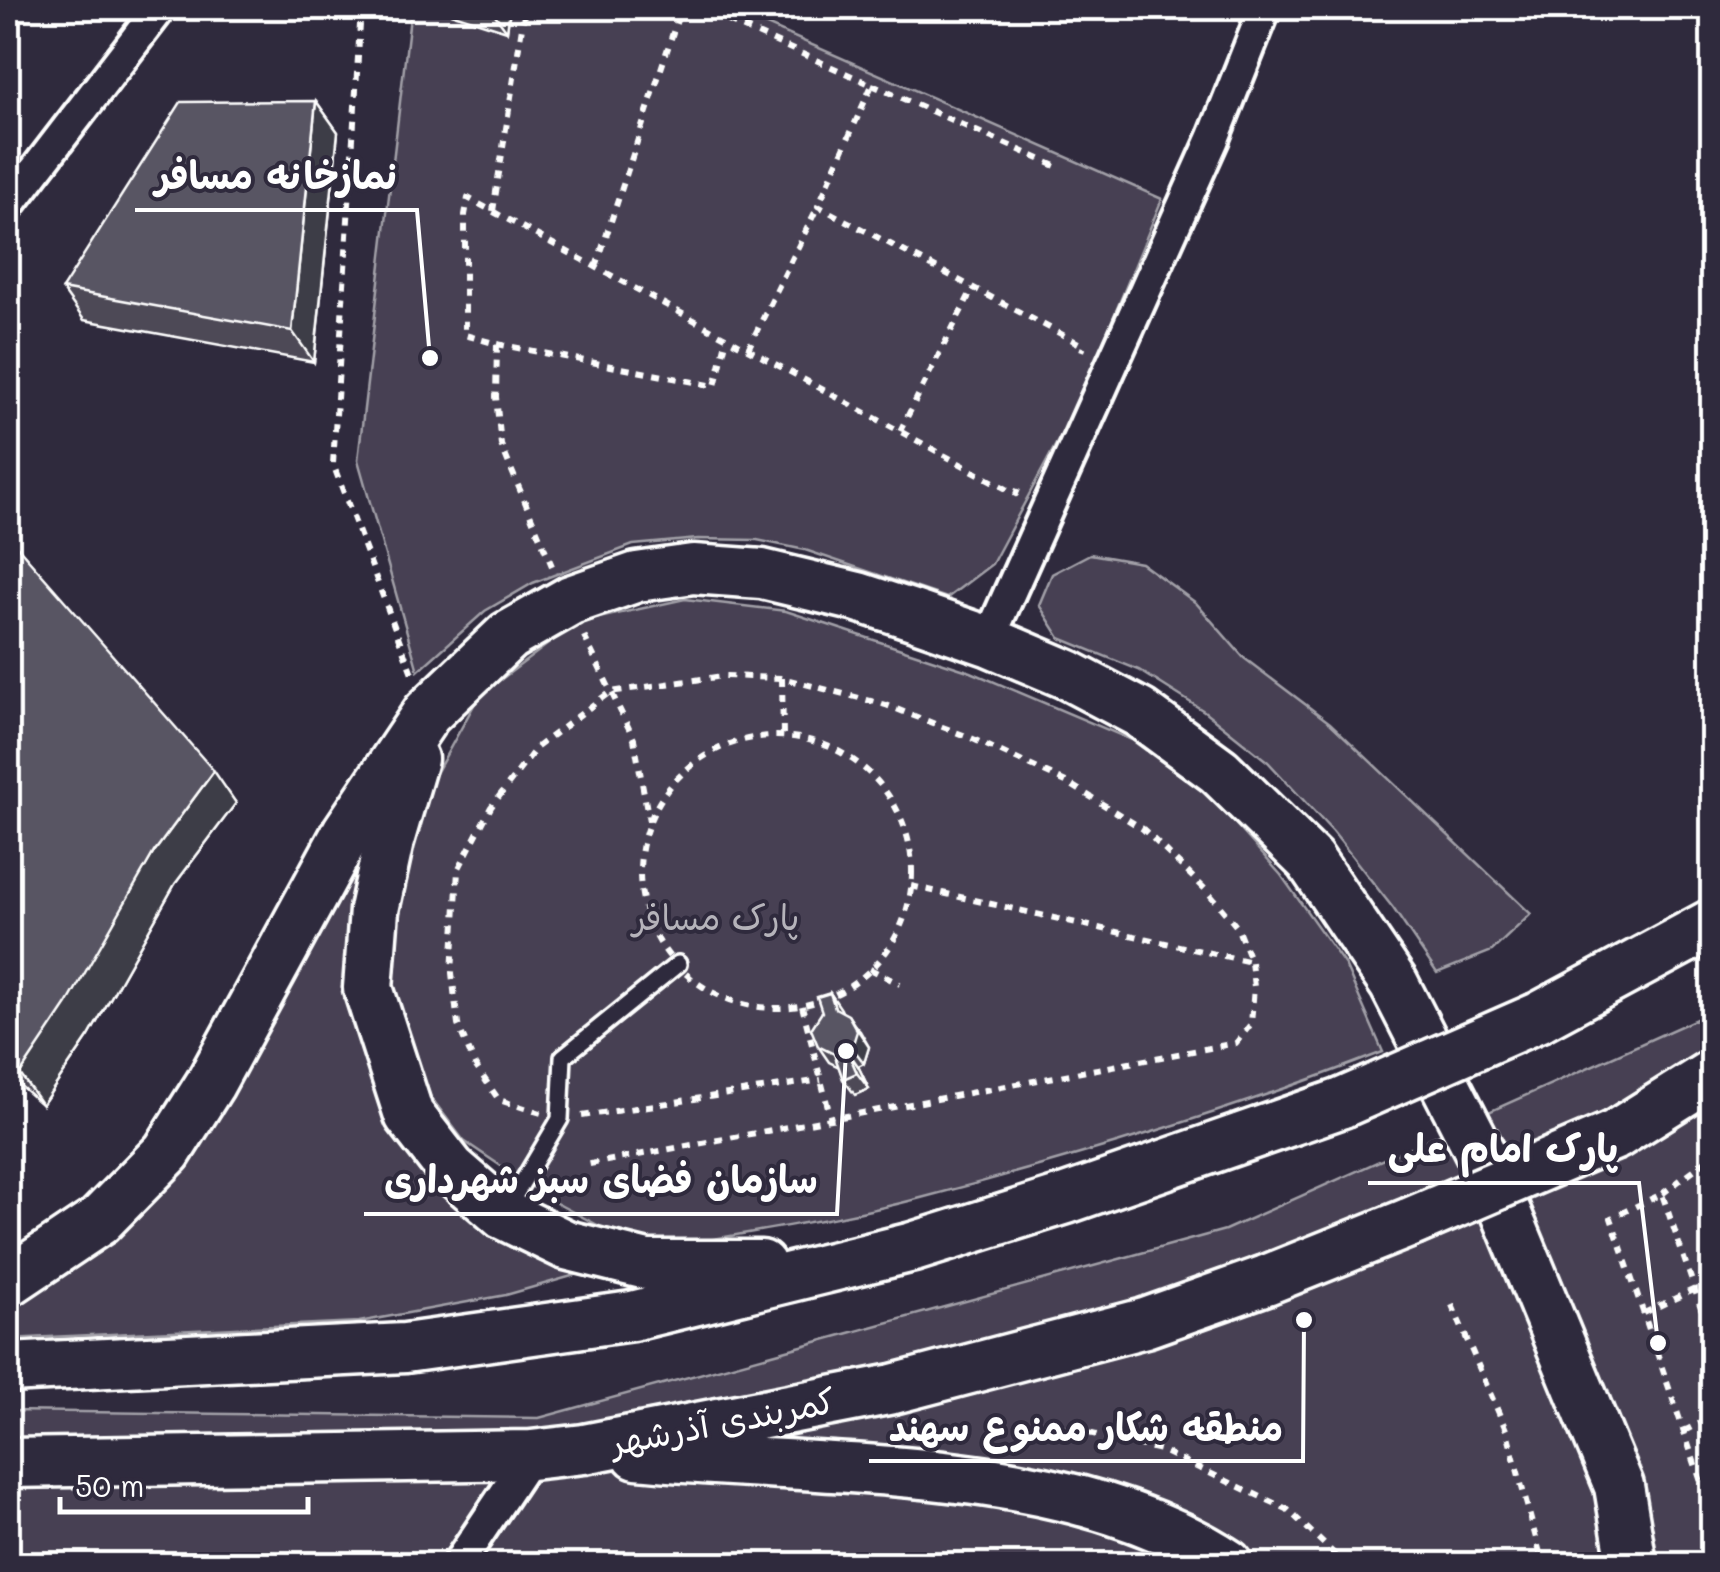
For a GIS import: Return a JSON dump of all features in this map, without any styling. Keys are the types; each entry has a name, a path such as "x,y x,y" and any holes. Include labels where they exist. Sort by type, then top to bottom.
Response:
{"highway":[{"path":"8,1282 99,1221 167,1152 210,1084 347,832 427,713 508,636 571,600 638,576 693,568 781,578 858,598 988,641 1057,669 1140,714 1219,770 1310,860 1394,984 1486,1164 1619,1486 1632,1564"},
{"path":"427,713 385,858 374,910 368,988 409,1116 452,1170 504,1215 566,1245 647,1265 754,1266 913,1247"},
{"path":"8,1368 405,1348 632,1316 913,1247 1066,1200 1342,1102 1539,1017 1712,924"},
{"name":"کمربندی آذرشهر","path":"8,1464 532,1455 584,1449 894,1388 1145,1323 1266,1280 1615,1135 1712,1074"},
{"path":"584,1449 692,1460 905,1472 1046,1493 1122,1511 1191,1540 1228,1564"}],"street":[{"path":"8,206 160,8"},
{"path":"988,641 1200,170 1265,8"},
{"path":"458,1564 532,1455"}],"lane":[{"path":"504,1215 560,1120 563,1057 678,964"}],"path":[{"path":"361,8 333,464 427,713"},
{"path":"493,212 525,8"},
{"path":"596,267 681,8"},
{"path":"698,8 1058,167"},
{"path":"748,349 872,84"},
{"path":"727,338 716,386 464,335 468,198 1016,494 1024,478"},
{"path":"818,206 1084,346 1076,362"},
{"path":"900,431 973,288"},
{"path":"498,344 496,396 500,445 555,571"},
{"path":"582,630 634,739 649,824"},
{"path":"585,1164 1236,1043 1251,1024 1254,1012 1251,962 1237,927 1143,829 1068,783 971,738 903,712 782,678 724,676 610,692 537,748 491,807 458,870 452,973 458,1025 474,1065 499,1100 560,1120 821,1080"},
{"path":"782,678 784,736"},
{"path":"755,736 784,736 828,745 858,763 883,787 901,818 911,850 912,886 904,920 888,950 870,969 835,995 802,1006 762,1008 724,998 690,978 664,949 646,914 639,875 644,836 659,800 684,770 717,748 755,736"},
{"path":"912,886 1251,962"},
{"path":"870,969 900,984"},
{"path":"802,1006 831,1119"},
{"path":"1712,1156 1662,1194 1611,1218 1712,1514"},
{"path":"1662,1194 1712,1340"},
{"path":"1644,1313 1695,1289"},
{"path":"1452,1305 1507,1432 1543,1564"},
{"path":"1684,1431 1712,1417"},
{"path":"1042,1422 1160,1450 1287,1509 1345,1564"}],"green space":[{"path":"411,8 728,8 1162,199 1079,401 992,564 947,598 805,550 757,540 698,539 633,545 533,583 485,611 418,671 358,460"},
{"path":"1090,554 1141,563 1196,603 1244,658 1330,723 1531,914 1492,951 1437,973 1393,908 1333,832 1268,762 1204,711 1139,670 1060,638 1039,605 1052,574"},
{"name":"پارک مسافر","path":"685,599 786,611 971,672 1132,740 1214,800 1281,875 1345,965 1383,1052 1210,1114 1094,1150 917,1199 794,1225 643,1249 556,1203 464,1141 405,1063 388,963 409,822 479,696 576,623"},
{"path":"372,813 356,1005 515,1246 579,1274 506,1295 359,1322 8,1339 8,1302 76,1256"},
{"path":"1712,1012 1712,1564 8,1564 8,1411 539,1418 1225,1230"}],"building":[{"path":"316,101 292,331 62,289 181,102"},
{"path":"8,536 214,771 154,852 67,1004 20,1074 8,1063"},
{"path":"830,993 835,1008 848,1015 857,1031 852,1047 847,1050 857,1073 843,1079 834,1054 818,1046 811,1029 822,1012 817,997"}],"place":[{"name":"نمازخانه مسافر","path":"430,358"},
{"name":"سازمان فضای سبز شهرداری","path":"846,1051"},
{"name":"منطقه شکار ممنوع سهند","path":"1304,1320"},
{"name":"پارک امام علی","path":"1658,1343"}]}
